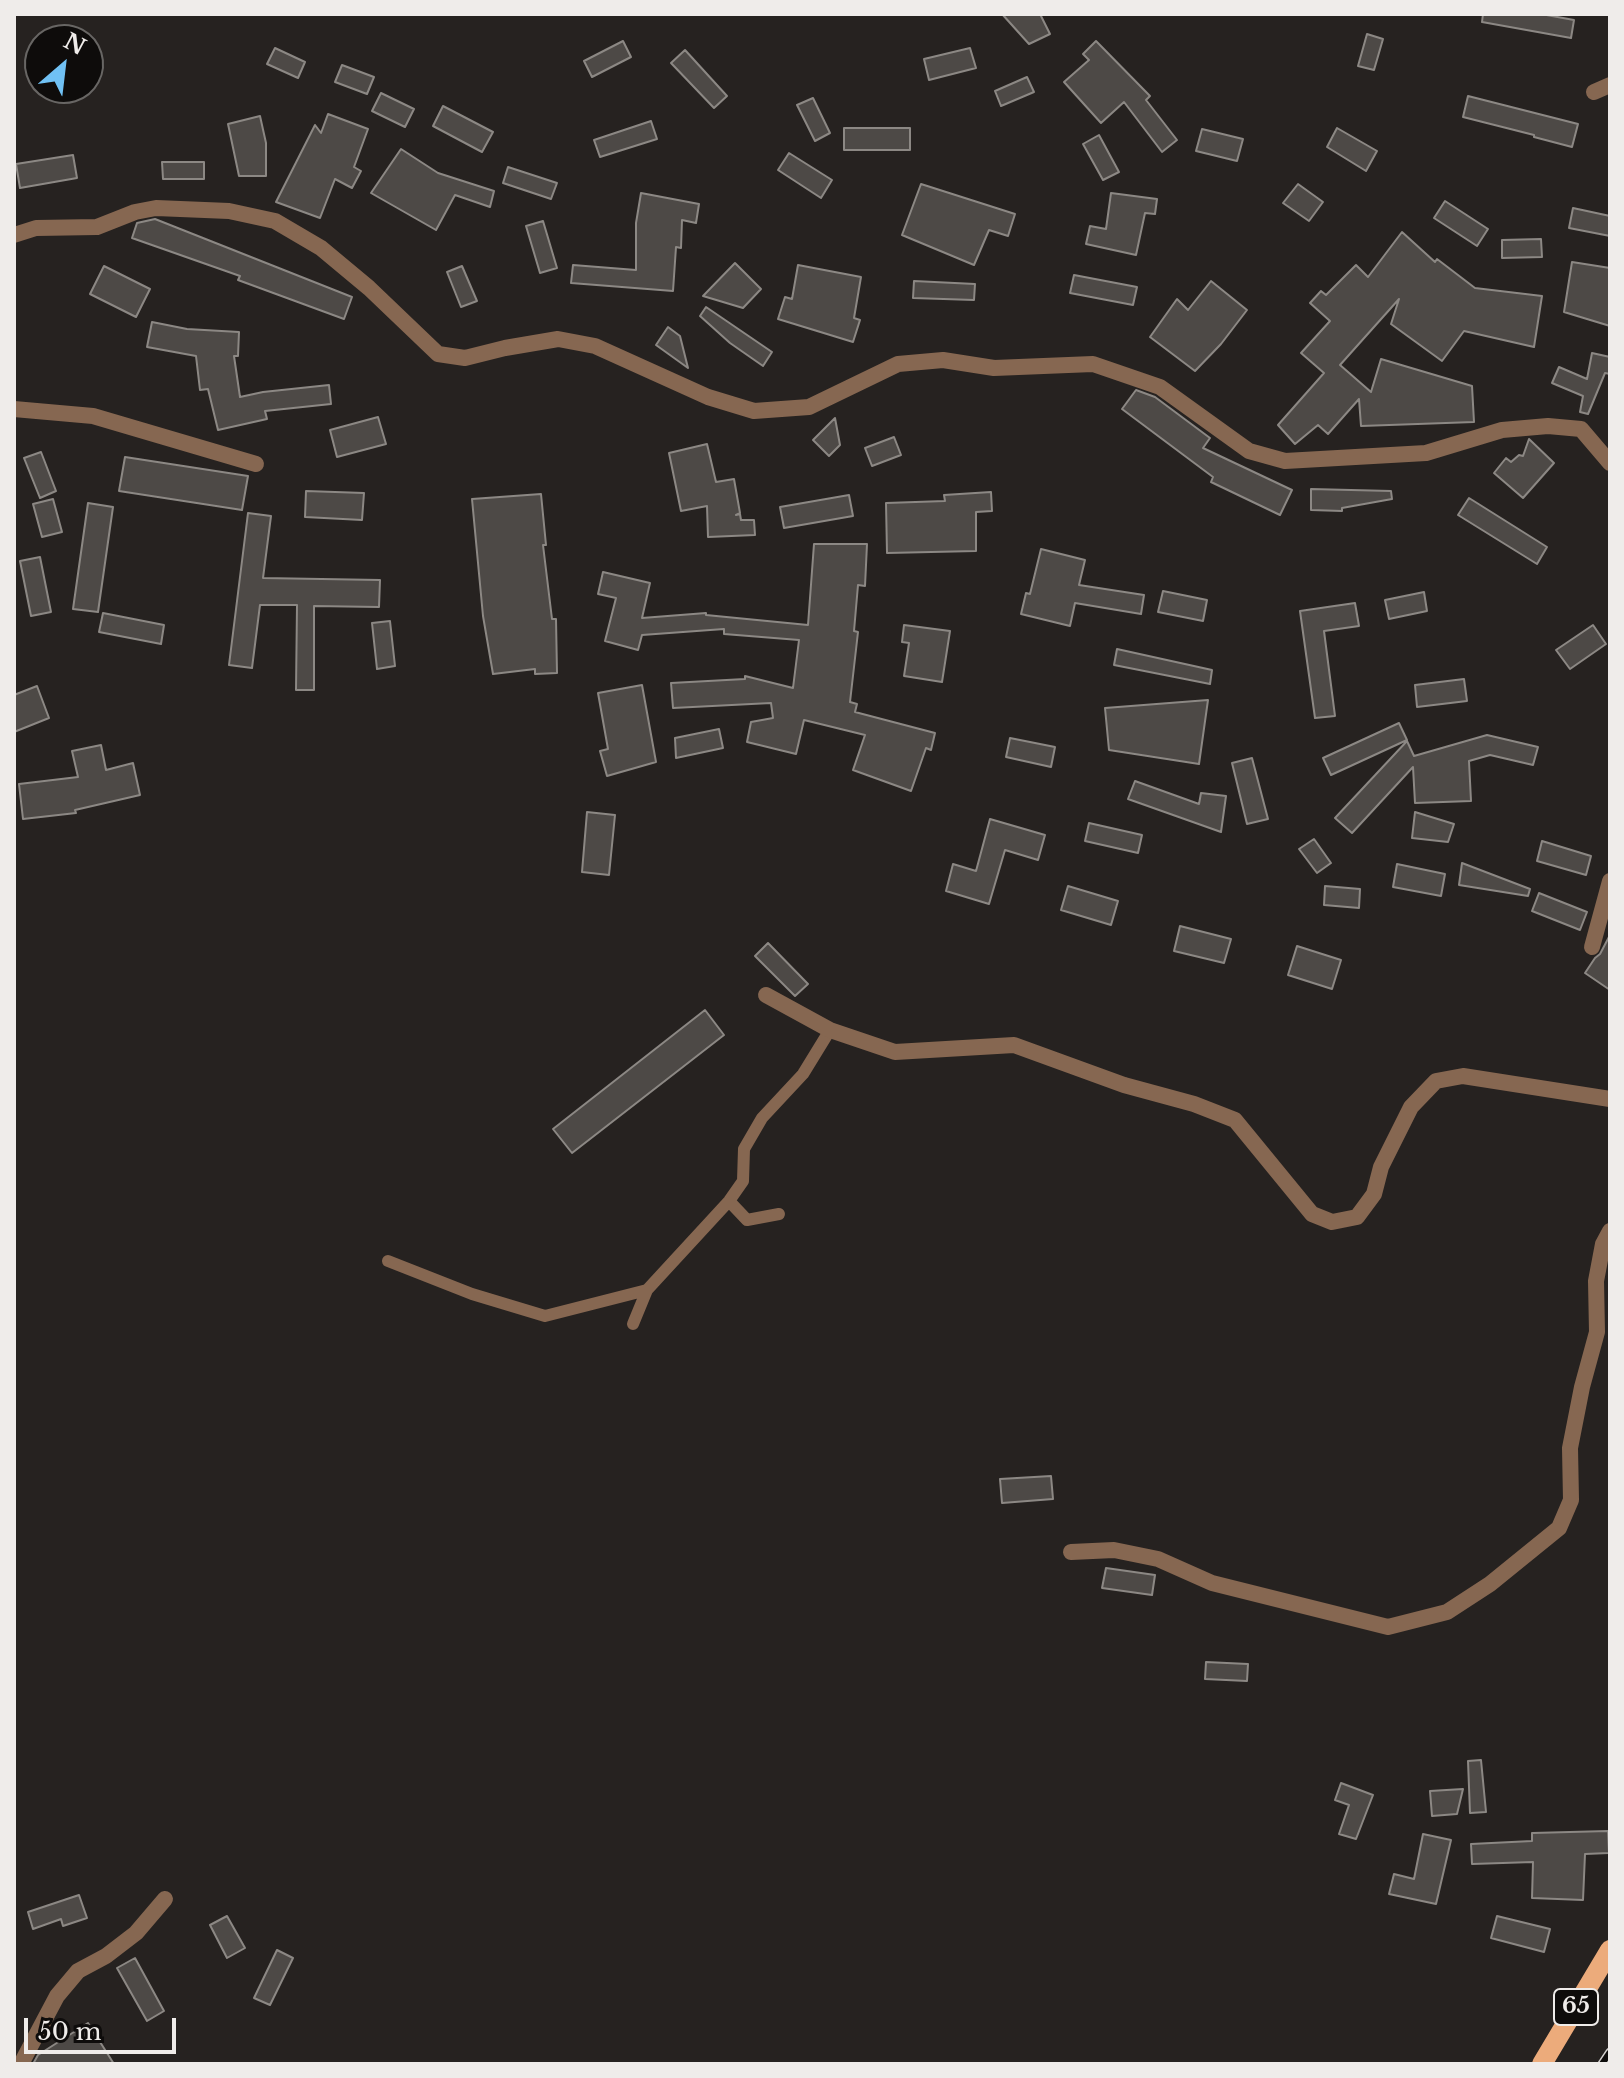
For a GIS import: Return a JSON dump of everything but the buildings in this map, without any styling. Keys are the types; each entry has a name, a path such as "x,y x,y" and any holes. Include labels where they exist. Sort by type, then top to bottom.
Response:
{"main road":[{"name":"65","path":"1542,2064 1610,1950"}],"street":[{"path":"1594,92 1610,85"},
{"path":"14,235 36,228 97,227 135,212 156,208 229,211 275,221 321,248 369,288 438,354 465,358 558,339 595,346 708,397 754,411 809,407 898,364 943,360 994,368 1093,364 1160,387 1249,451 1285,461 1426,453 1502,430 1548,426 1581,429 1610,463"},
{"path":"14,409 93,416 256,464"},
{"path":"1592,947 1610,881"},
{"path":"766,995 830,1030 895,1052 1014,1045 1124,1085 1194,1104 1235,1120 1312,1214 1332,1222 1357,1217 1374,1194 1381,1167 1411,1107 1436,1081 1463,1076 1610,1099"},
{"path":"1071,1552 1114,1550 1158,1559 1212,1583 1388,1627 1447,1612 1490,1584 1559,1528 1571,1500 1570,1448 1597,1332 1596,1281 1603,1244 1610,1231"},
{"path":"21,2064 57,1996 78,1971 106,1956 136,1933 165,1899"}],"lane":[{"path":"633,1324 647,1290 729,1201 743,1181 744,1149 762,1118 803,1074 830,1030"},
{"path":"729,1201 747,1220 779,1214"},
{"path":"388,1261 472,1294 545,1316 647,1290"}],"railway":[{"path":"1602,2064 1610,2052"}]}
